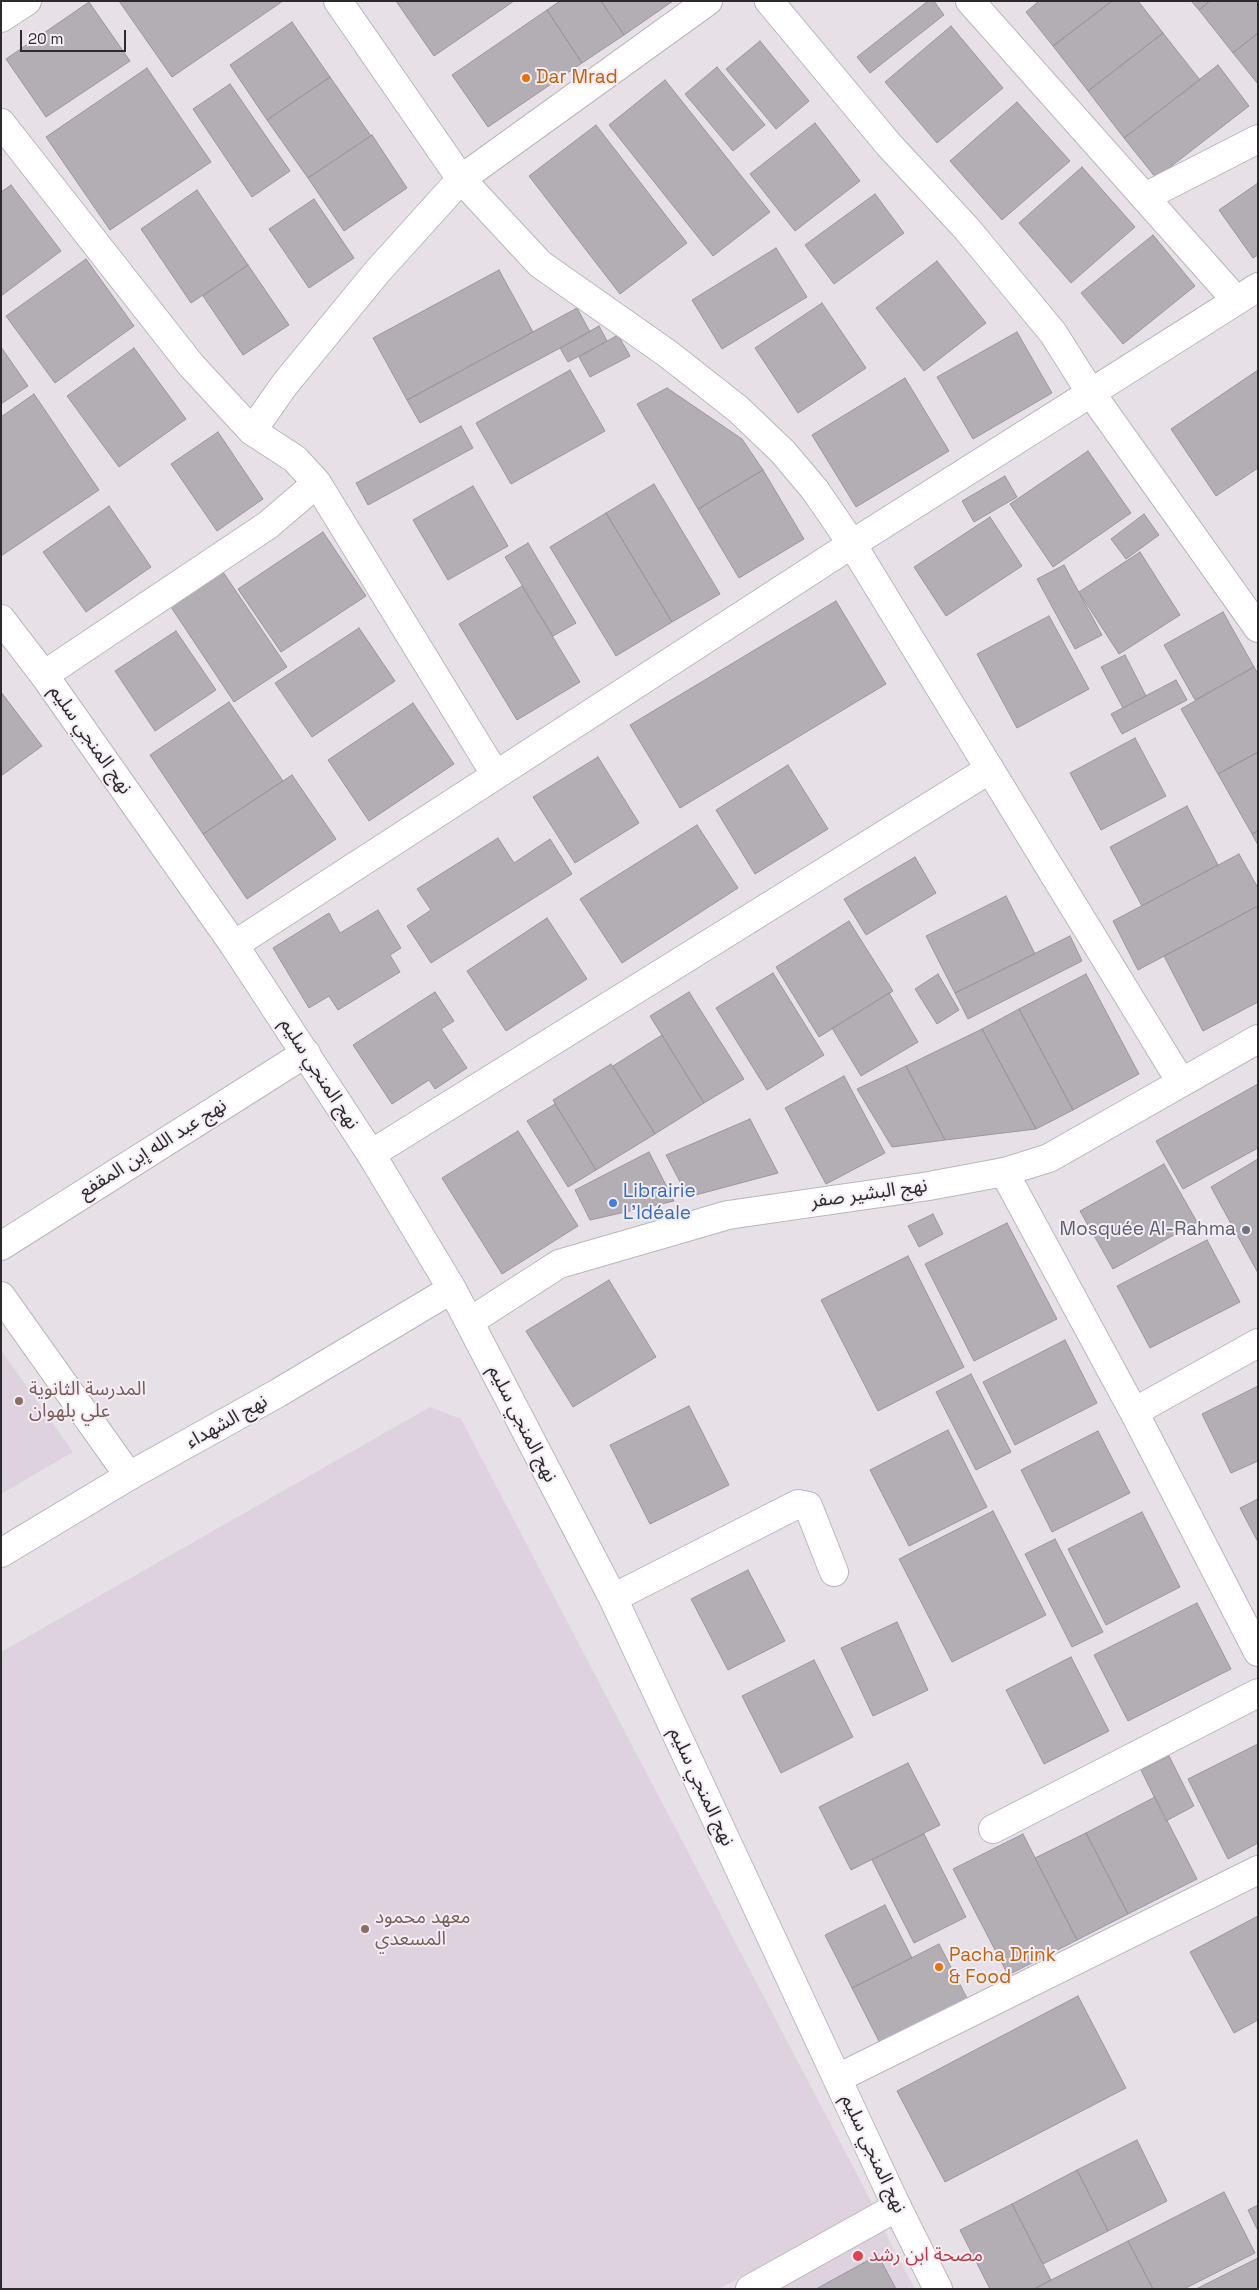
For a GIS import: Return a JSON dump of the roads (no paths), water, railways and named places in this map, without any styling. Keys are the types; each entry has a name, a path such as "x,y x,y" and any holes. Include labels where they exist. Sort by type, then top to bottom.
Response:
{"street":[{"path":"1,18 27,1"},
{"path":"338,1 461,179 540,264 668,354 738,409 783,452 815,490 852,544 1182,1082"},
{"path":"252,431 284,384 377,272 461,179 708,1"},
{"path":"769,1 889,145 967,229 1053,333 1091,393 1258,628"},
{"path":"234,945 852,544 1247,294 1145,197 970,1"},
{"path":"1,123 191,365 252,431 295,459 317,483 495,774"},
{"path":"1145,197 1258,139"},
{"path":"44,675 268,525 317,483"},
{"name":"نهج المنجي سليم","path":"1,618 44,675 234,945 371,1154 452,1289 612,1598 938,2289"},
{"path":"371,1154 990,769"},
{"name":"نهج البشير صفر","path":"469,1322 560,1264 728,1215 929,1186 1004,1172 1048,1158 1258,1039"},
{"name":"نهج عبد الله إبن المقفع","path":"1,1246 306,1053"},
{"path":"1004,1172 1134,1412 1258,1652"},
{"name":"نهج الشهداء","path":"1,1553 129,1476 278,1393 452,1289"},
{"path":"1,1296 129,1476"},
{"path":"1134,1412 1258,1343"},
{"path":"612,1598 798,1504 808,1506 834,1572"},
{"path":"993,1829 1258,1693"},
{"path":"838,2078 1258,1870"},
{"path":"750,2289 898,2206"}],"place":[{"name":"Dar Mrad","path":"526,78"},
{"name":"Librairie L'Idéale","path":"613,1203"},
{"name":"Mosquée Al-Rahma","path":"1246,1230"},
{"name":"المدرسة الثانوية علي بلهوان","path":"19,1401"},
{"name":"معهد محمود المسعدي","path":"365,1929"},
{"name":"Pacha Drink & Food","path":"939,1967"},
{"name":"مصحة ابن رشد","path":"858,2256"}]}
